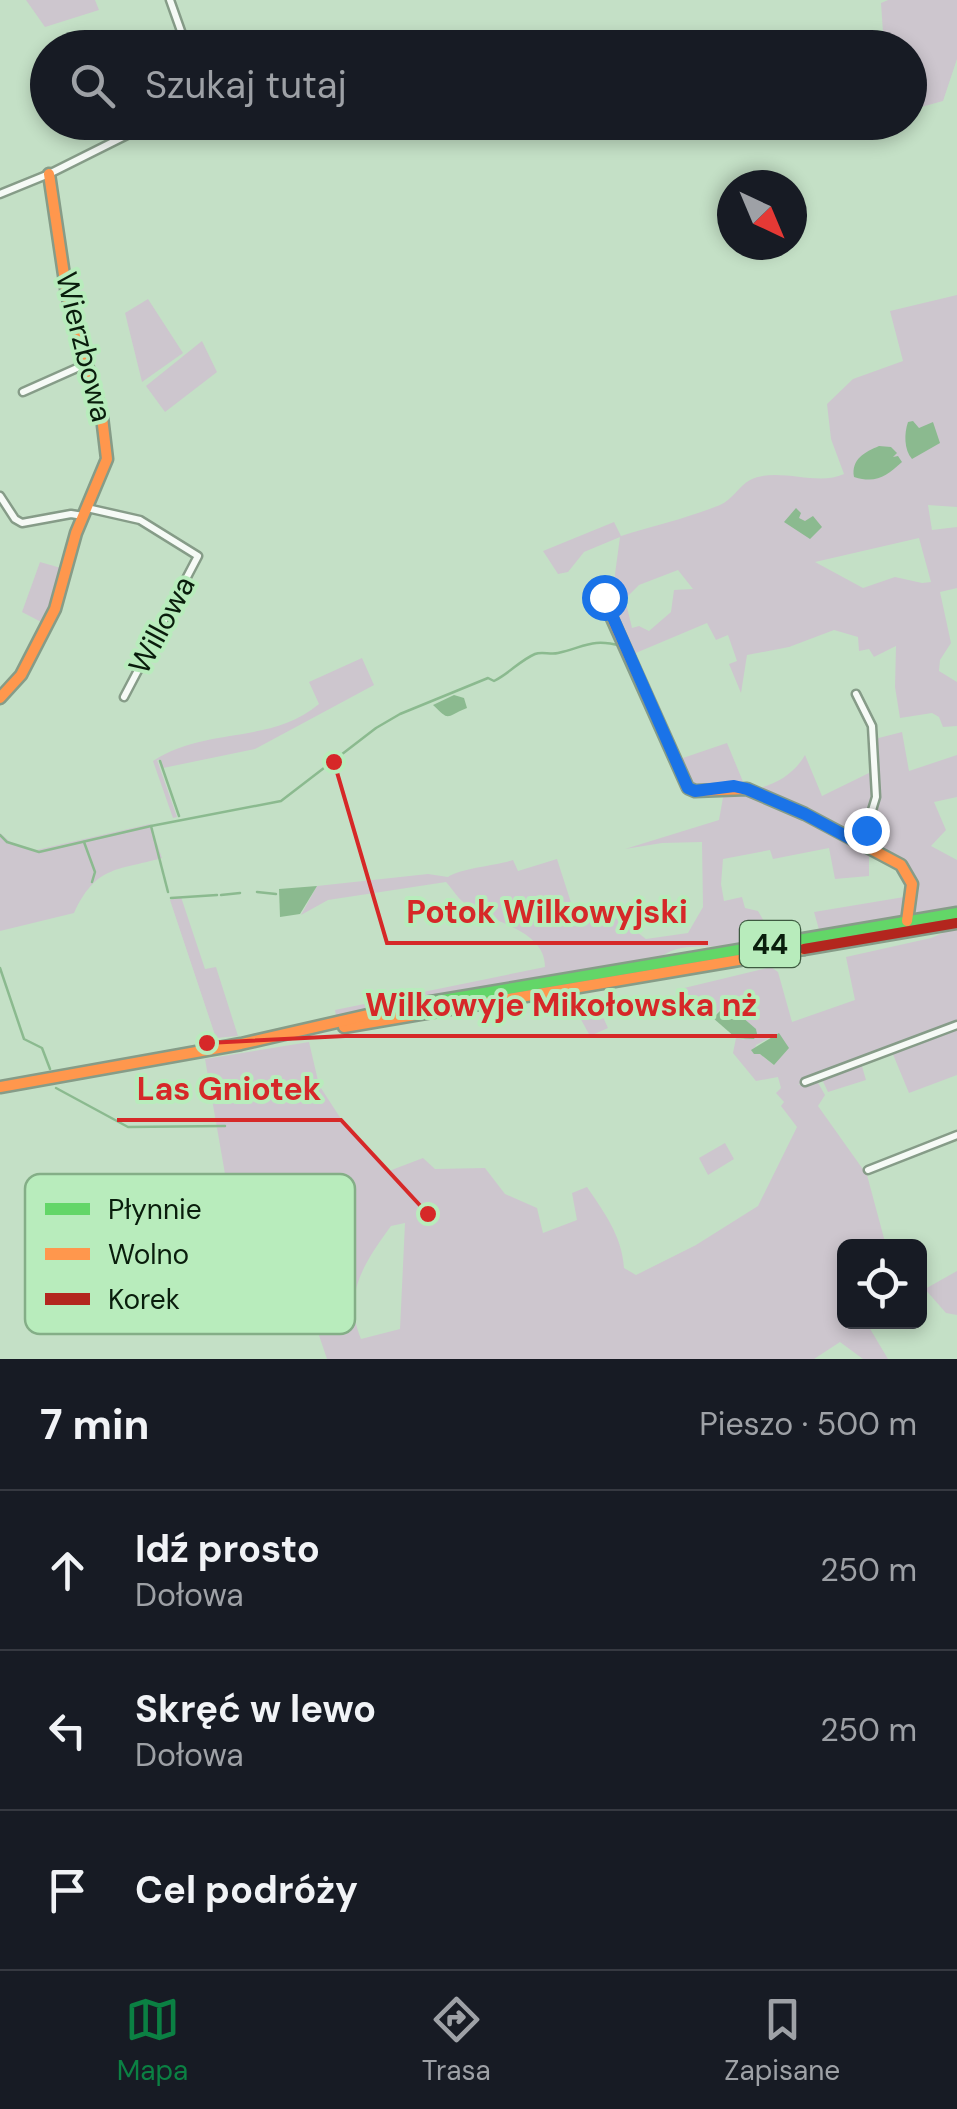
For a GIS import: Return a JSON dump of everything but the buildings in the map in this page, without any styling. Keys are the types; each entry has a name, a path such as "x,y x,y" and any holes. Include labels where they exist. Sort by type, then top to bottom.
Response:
{"main road":[{"name":"Wierzbowa","path":"0,698 20,675 55,608 85,512 102,475 108,444 66,295 50,174"},
{"path":"598,585 688,788 747,789 805,814 901,865 912,877 907,921"},
{"name":"44","path":"562,985 957,913"},
{"name":"44","path":"0,1087 308,1031 384,1010 957,924"}],"street":[{"path":"170,0 181,30"},
{"path":"0,194 117,140"},
{"path":"23,392 88,364"},
{"path":"0,496 20,523 85,512"},
{"name":"Willowa","path":"85,512 140,520 198,556 124,697"},
{"path":"856,694 872,726 876,797 866,830 866,847"},
{"path":"805,1082 957,1025"},
{"path":"868,1170 957,1135"}],"shaded area":[{"path":"26,0 95,0 99,10 45,27"},
{"path":"957,0 957,59 943,101 927,105 927,30 883,30 881,3"},
{"path":"957,295 957,507 928,505 932,530 957,527 957,588 940,592 951,643 940,660 939,671 957,682 957,726 943,727 939,717 932,713 900,718 895,687 896,646 874,657 869,649 859,651 858,637 834,630 789,647 747,655 741,693 729,664 737,661 728,635 716,640 707,623 631,655 624,633 618,634 613,589 620,537 584,552 568,572 558,574 543,551 614,522 621,536 696,514 724,503 750,480 761,476 822,478 844,474 831,439 827,404 853,379 903,361 890,311","holes":["919,538 931,582 895,577 863,588 815,562","678,570 693,589 674,590 671,612 649,631 639,626 632,628 625,599 639,585"]},
{"path":"148,299 183,353 142,382 125,313"},
{"path":"202,341 217,372 165,412 146,386"},
{"path":"913,421 919,428 933,422 940,443 912,459 905,436 908,422"},
{"path":"879,446 891,447 897,453 893,457 898,456 902,462 881,477 854,477 857,461"},
{"path":"796,508 801,513 799,518 805,521 813,516 822,527 810,539 784,522"},
{"path":"40,562 61,568 45,624 22,612"},
{"path":"362,658 374,685 255,749 163,768 161,760 157,760 177,817 173,818 153,761 194,743 259,731 300,717 319,704 309,682"},
{"path":"454,695 464,698 467,708 448,716 433,705"},
{"path":"902,732 909,771 957,755 957,797 934,802 946,830 931,846 957,860 957,907 910,913 904,899 900,917 820,933 814,912 904,897 902,874 869,855 869,876 835,879 829,848 773,859 770,850 723,859 724,901 742,897 745,908 758,911 768,928 743,944 687,947 662,956 336,1016 335,1010 545,967 543,954 527,935 468,906 446,882 328,900 301,915 317,886 428,874 448,877 513,860 518,871 557,859 575,915 620,919 646,939 688,933 703,907 702,842 625,849 719,820 724,792 748,790 781,779 805,755 822,796 871,772 871,740"},
{"path":"727,743 744,784 693,786 680,759"},
{"path":"150,824 162,858 99,878 74,913 0,931 0,833 32,851"},
{"path":"317,886 300,914 280,917 279,889"},
{"path":"181,897 205,969 216,967 238,1036 216,1038 170,900"},
{"path":"957,927 957,1075 909,1093 892,1052 861,1063 866,1080 828,1092 820,1075 797,1085 817,1081 825,1095 818,1106 867,1175 884,1239 837,1239 837,1329 870,1329 888,1359 863,1359 840,1342 814,1359 327,1359 319,1334 355,1334 355,1315 361,1339 400,1329 405,1223 391,1226 365,1266 355,1293 355,1174 225,1174 205,1059 309,1042 319,1085 343,1122 389,1171 423,1158 435,1169 485,1168 505,1194 537,1208 543,1233 577,1220 572,1193 587,1187 616,1235 624,1268 636,1275 696,1245 758,1206 797,1127 776,1093 781,1088 778,1077 756,1081 733,1053 736,1038 745,1040 720,1009 713,1018 701,1017 676,990 771,967 778,972 792,1022 855,1000 846,957 931,938","holes":["779,1033 774,1065 759,1053 754,1054 756,1045"]},
{"path":"596,1002 608,1028 590,1036 572,1003"},
{"path":"727,1004 756,1029 754,1039 736,1038 713,1018"},
{"path":"779,1033 789,1048 774,1065 751,1050"},
{"path":"725,1143 734,1159 708,1175 699,1158"},
{"path":"957,1271 957,1315 946,1313 927,1288"}],"waterway":[{"path":"0,835 7,842 39,852 281,801 400,714 488,678 494,681 538,653 558,653 595,643 621,646"},
{"path":"160,761 179,816"},
{"path":"151,826 168,892"},
{"path":"84,842 95,872 92,882"},
{"path":"257,892 276,894"},
{"path":"221,895 240,893"},
{"path":"171,898 217,895"},
{"path":"0,968 24,1039 42,1048 50,1069"},
{"path":"56,1088 128,1127 225,1126"}],"traffic: fast":[{"path":"407,1006 957,913"}],"traffic: slow":[{"path":"0,698 21,675 55,609 76,533 107,459 102,417 67,295 49,174"},
{"path":"597,585 688,788 747,789 805,814 901,865 912,884 907,921"},
{"path":"344,1027 804,949"},
{"path":"0,1087 241,1044 407,1006"}],"traffic: jam":[{"path":"804,949 957,923"}],"place":[{"name":"Potok Wilkowyjski","path":"334,762"},
{"name":"Wilkowyje Mikołowska nż","path":"207,1043"},
{"name":"Las Gniotek","path":"428,1214"}],"route":[{"path":"604,597 688,788 747,789 866,847 866,830"}]}
